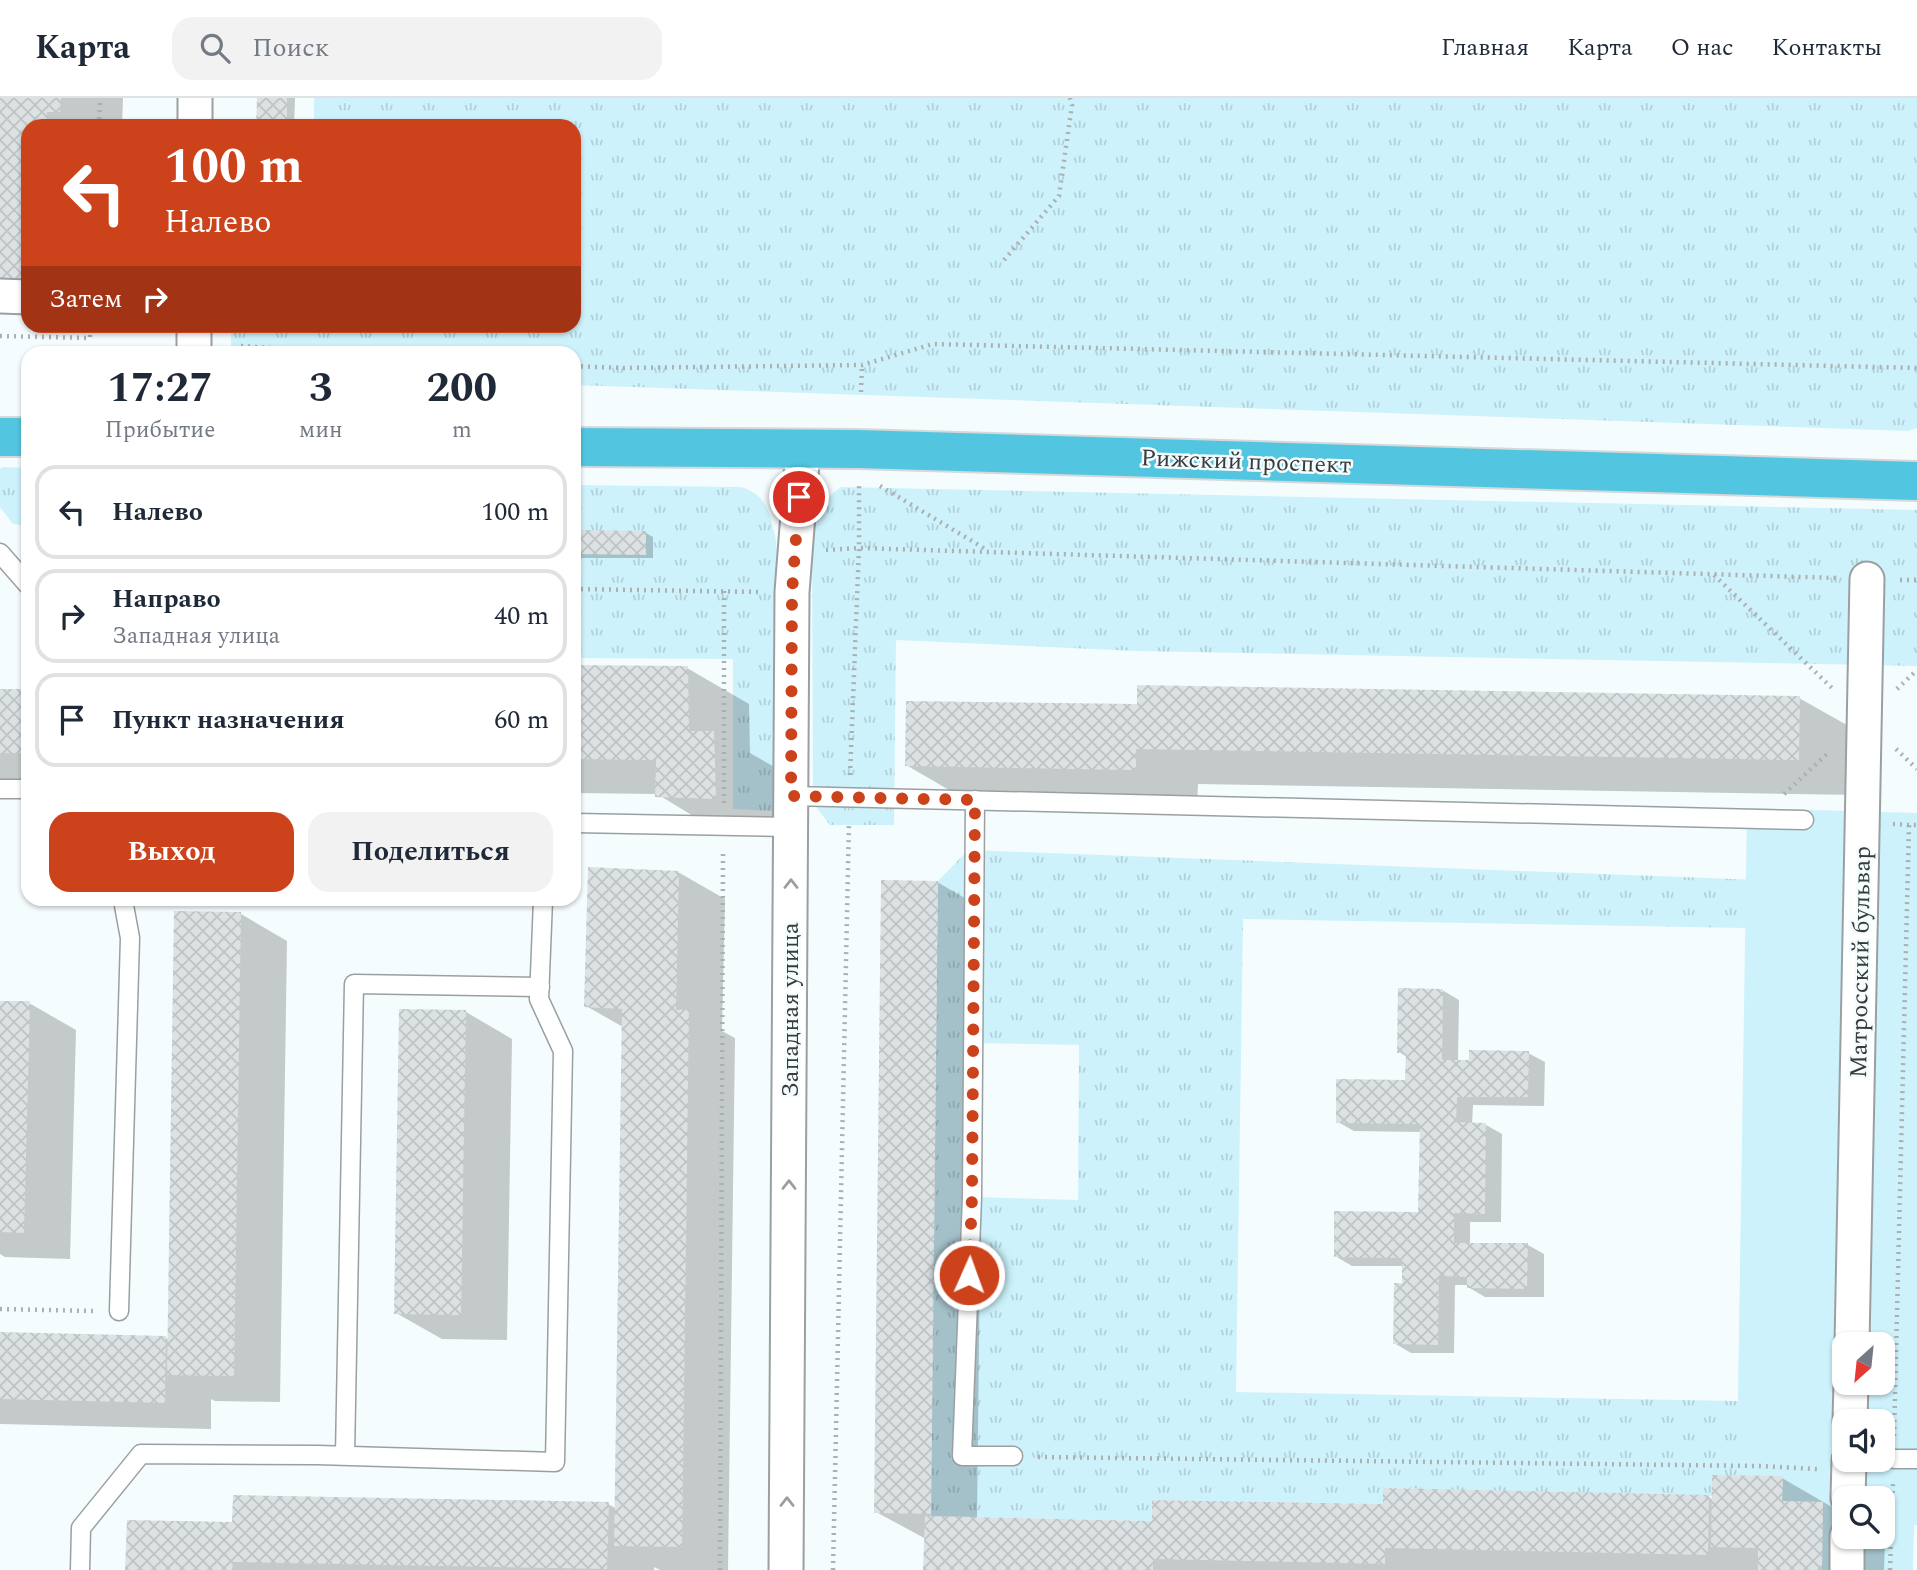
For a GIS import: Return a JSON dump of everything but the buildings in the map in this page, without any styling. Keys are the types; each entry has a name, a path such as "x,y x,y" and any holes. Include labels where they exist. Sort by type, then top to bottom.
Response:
{"highway":[{"path":"0,437 21,437"},
{"name":"Рижский проспект","path":"581,447 872,450 1917,481"}],"street":[{"path":"195,98 195,119"},
{"path":"0,296 21,297"},
{"name":"Западная улица","path":"786,1570 792,592 803,450"},
{"name":"Матросский бульвар","path":"1852,1332 1867,579"},
{"path":"1847,1549 1847,1570"}],"lane":[{"path":"0,553 21,577"},
{"path":"0,789 21,789"},
{"path":"581,823 724,826 849,799 1804,820"},
{"path":"975,800 972,1197 962,1456 1013,1456"},
{"path":"119,1311 130,938 124,906"},
{"path":"80,1570 81,1528 141,1454 345,1455 555,1462 563,1051 539,999 542,906"},
{"path":"345,1455 354,984 540,986"},
{"path":"1895,1459 1917,1460"}],"path":[{"path":"99,119 100,98"},
{"path":"1004,260 1059,196 1072,105 1070,98"},
{"path":"0,336 90,338 90,333"},
{"path":"581,366 862,365 933,344 1917,368"},
{"path":"861,392 862,365"},
{"path":"833,1570 849,799 859,548 859,473"},
{"path":"871,480 990,551"},
{"path":"820,551 859,548 990,551 1917,580"},
{"path":"1714,574 1917,769"},
{"path":"581,589 792,592"},
{"path":"720,1570 724,592"},
{"path":"1895,1417 1909,825 1917,825"},
{"path":"0,1309 119,1311"},
{"path":"1013,1456 1731,1465 1849,1476"},
{"path":"1890,1570 1891,1549"}],"green space":[{"path":"314,98 1917,98 1917,428 1908,431 581,385 581,346 231,346 231,333 581,333 581,119 314,119"},
{"path":"21,468 21,525 13,524 0,507 0,469"},
{"path":"581,485 741,487 757,495 766,507 776,540 793,812 733,809 733,659 581,658"},
{"path":"841,487 1917,510 1917,666 1136,651 896,640 894,825 830,825 813,803 812,525 823,504"},
{"path":"1747,808 1917,813 1917,1525 1914,1525 1913,1570 1822,1570 1823,1502 1782,1501 1783,1476 1737,1475"},
{"path":"968,850 1917,886 1917,1455 1895,1458 1895,1409 1832,1409 1832,1468 1783,1476 1712,1475 1712,1496 1384,1488 1383,1504 1152,1500 1152,1521 931,1516 938,881","holes":["1243,919 1746,928 1738,1401 1236,1392","973,1043 1079,1045 1078,1200 972,1197"]}],"route":[{"path":"799,497 792,592 791,796 975,800 969,1275"}]}
